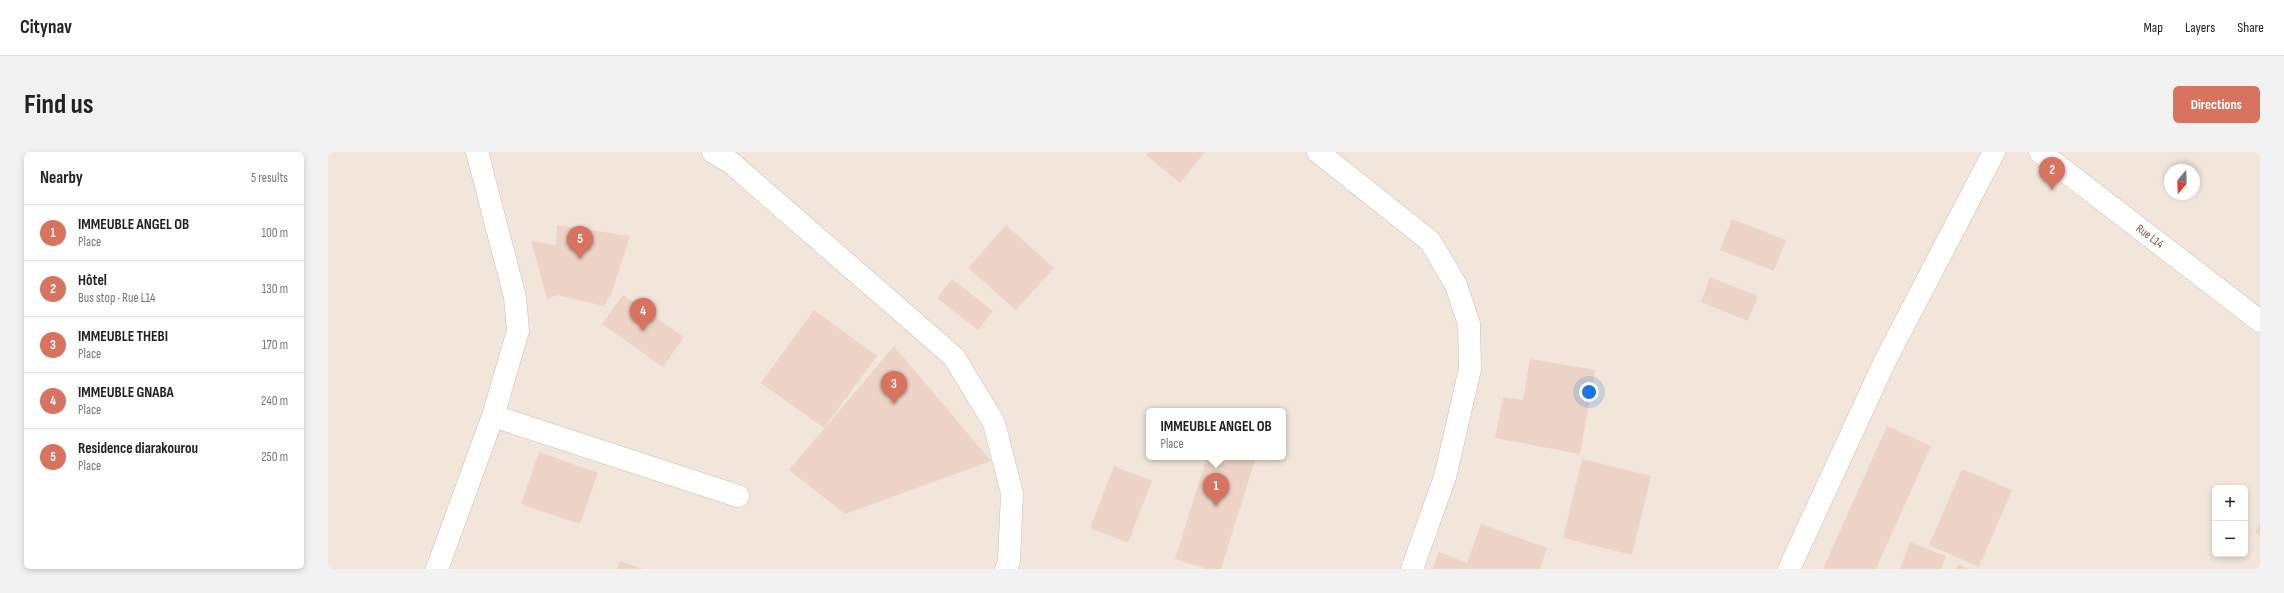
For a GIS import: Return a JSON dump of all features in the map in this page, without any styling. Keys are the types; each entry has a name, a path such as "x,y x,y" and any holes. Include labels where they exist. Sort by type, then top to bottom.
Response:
{"street":[{"path":"437,569 493,416 518,331 515,297 477,152"},
{"path":"713,152 730,162 954,357 994,423 1012,493 1009,561 1006,569"},
{"path":"1318,152 1430,240 1456,285 1469,324 1470,369 1446,469 1412,569"},
{"path":"1788,569 1885,361 1994,152"},
{"name":"Rue L14","path":"2040,152 2260,321"},
{"path":"493,416 738,496"}],"shaded area":[{"path":"328,152 2260,152 2260,569 328,569"}],"building":[{"path":"1149,152 1205,152 1180,183 1146,155"},
{"path":"1732,219 1786,240 1774,271 1720,250"},
{"path":"557,225 630,236 612,292 604,306 557,295 547,299 531,241 556,245"},
{"path":"1006,225 1054,268 1016,310 968,268"},
{"path":"1710,277 1758,296 1748,321 1701,302"},
{"path":"952,279 993,311 978,330 937,298"},
{"path":"623,295 684,337 663,367 602,324"},
{"path":"814,310 877,356 824,428 761,383"},
{"path":"894,346 991,461 845,514 789,470"},
{"path":"1530,359 1595,370 1580,454 1495,438 1503,397 1523,400"},
{"path":"1887,426 1931,446 1876,569 1823,569"},
{"path":"539,452 598,473 580,524 521,504"},
{"path":"1582,459 1651,476 1632,555 1563,538"},
{"path":"1206,460 1255,460 1221,569 1207,569 1175,559"},
{"path":"1114,466 1152,481 1128,543 1090,528"},
{"path":"1962,469 2012,490 1979,567 1929,545"},
{"path":"1481,524 1547,548 1540,569 1432,569 1439,552 1467,563"},
{"path":"2260,524 2260,536 2255,532"},
{"path":"1910,542 1946,556 1941,569 1900,569"},
{"path":"620,561 643,569 617,569"},
{"path":"1958,564 1969,569 1956,569"}],"place":[{"name":"Hôtel","path":"2052,190"},
{"name":"Residence diarakourou","path":"580,259"},
{"name":"IMMEUBLE GNABA","path":"643,331"},
{"name":"IMMEUBLE THEBI","path":"894,404"},
{"name":"IMMEUBLE ANGEL OB","path":"1216,506"}]}
